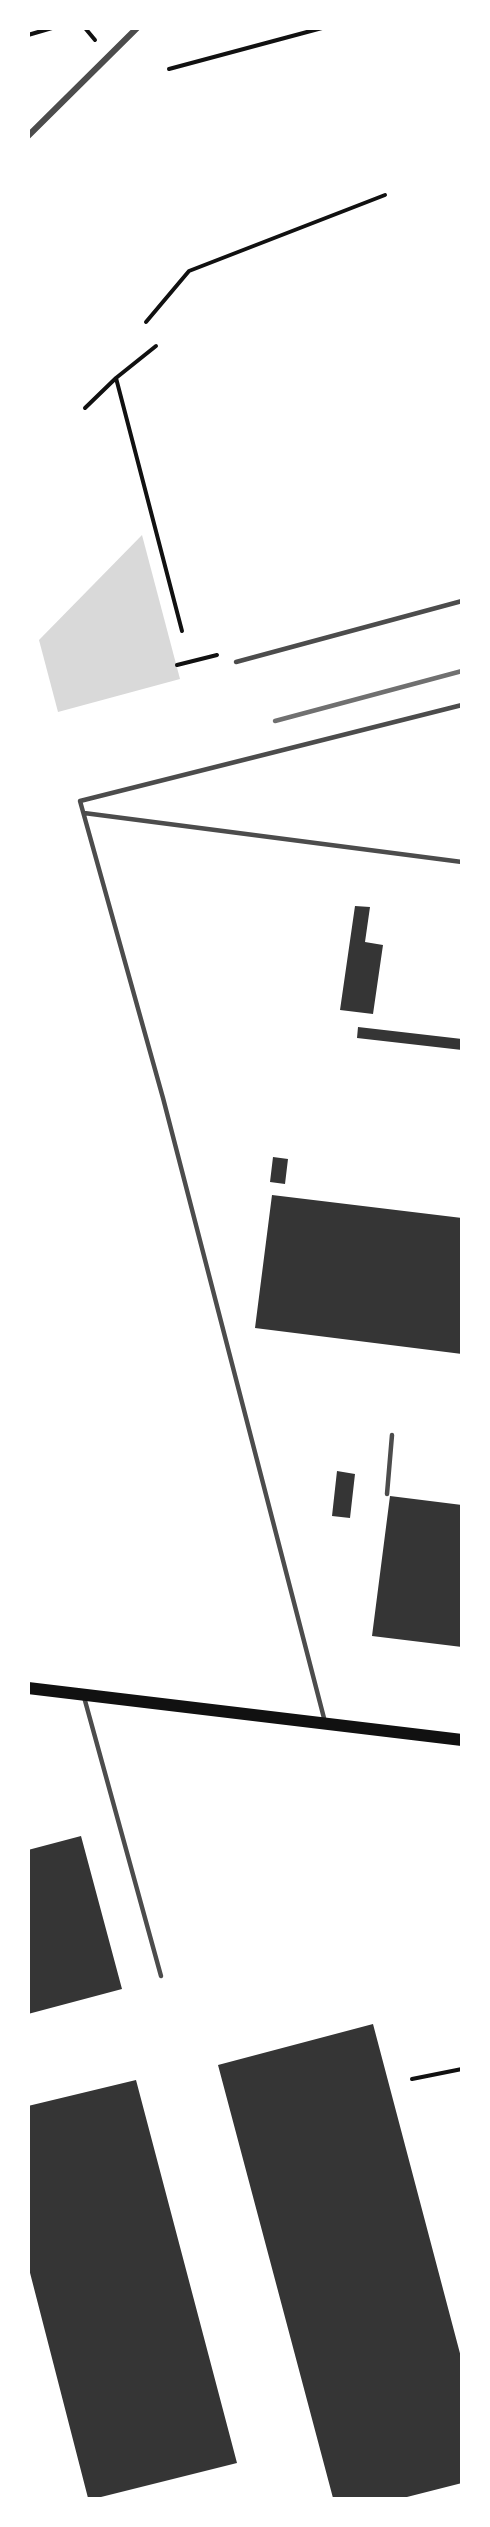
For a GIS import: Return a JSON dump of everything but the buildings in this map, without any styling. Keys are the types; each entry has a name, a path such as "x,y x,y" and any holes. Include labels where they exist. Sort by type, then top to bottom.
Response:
{"main road":[{"path":"28,1688 462,1740"}],"street":[{"path":"28,136 137,28"}],"lane":[{"path":"236,662 462,601"},
{"path":"325,1722 162,1098 80,801 462,705"},
{"path":"84,813 462,862"},
{"path":"387,1494 392,1435"},
{"path":"83,1695 161,1976"}],"path":[{"path":"28,35 52,28"},
{"path":"169,69 322,28"},
{"path":"146,322 189,271 385,195"},
{"path":"85,408 116,378 156,346"},
{"path":"116,378 182,631"},
{"path":"177,665 214,656"},
{"path":"412,2079 462,2068"}],"shaded area":[{"path":"142,535 180,679 58,712 39,640"}],"railway":[{"path":"275,721 462,671"}]}
